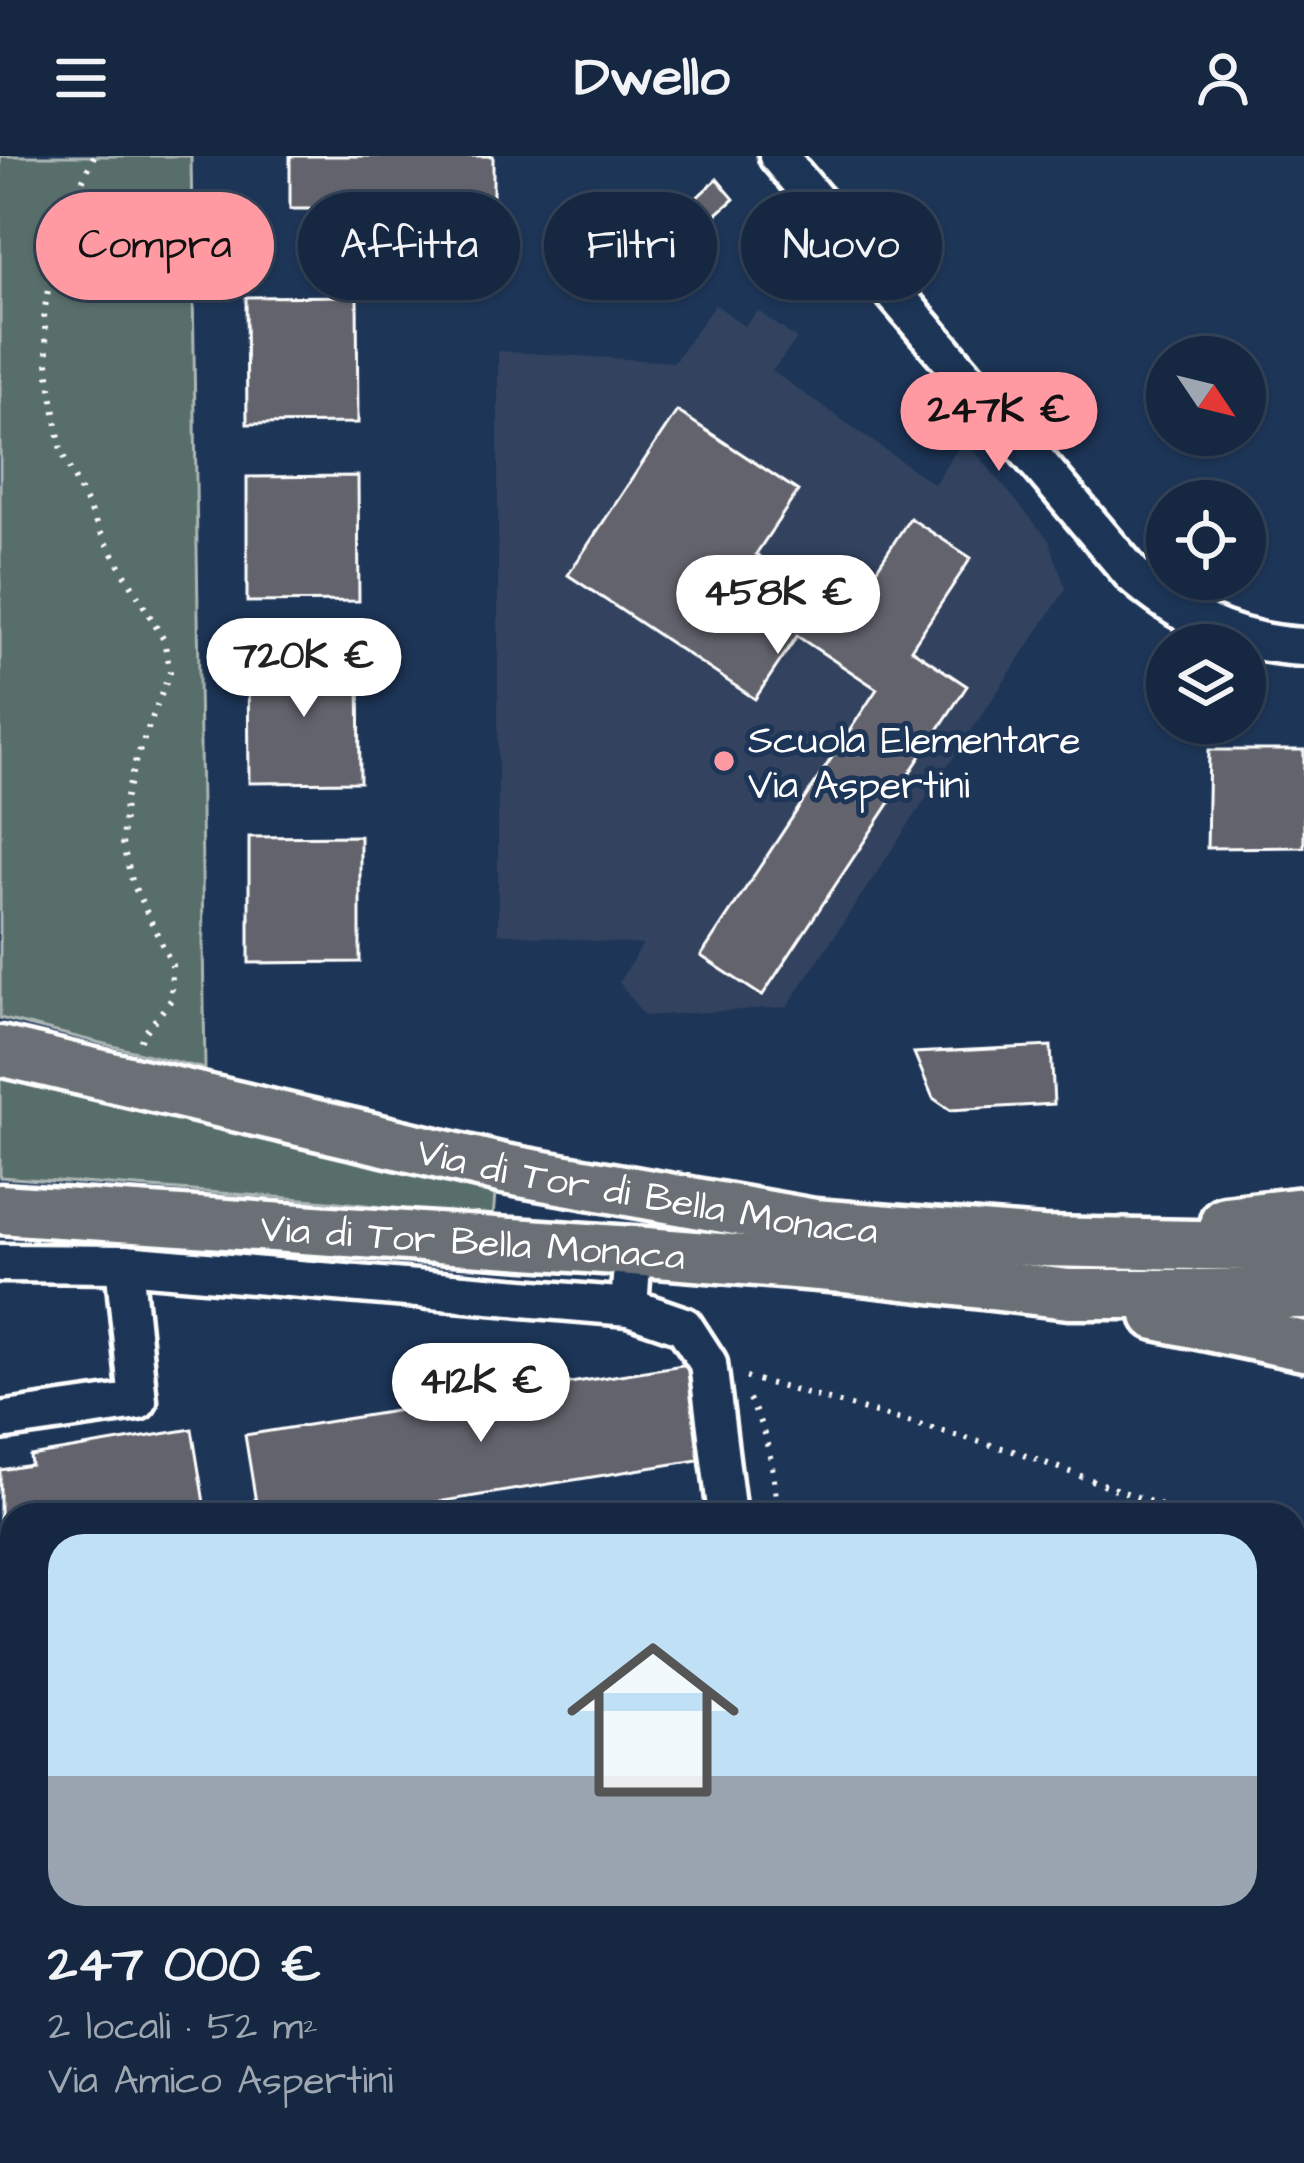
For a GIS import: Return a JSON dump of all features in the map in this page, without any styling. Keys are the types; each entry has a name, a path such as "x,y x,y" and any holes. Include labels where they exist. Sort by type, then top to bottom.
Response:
{"main road":[{"name":"Via di Tor di Bella Monaca","path":"0,1051 504,1169 814,1224 1042,1242 1304,1247"},
{"name":"Via di Tor Bella Monaca","path":"0,1209 633,1250 1069,1294 1304,1294"},
{"path":"1042,1242 1304,1212"},
{"path":"1069,1294 1304,1346"}],"street":[{"path":"778,156 1132,574 1166,603 1215,629 1254,641 1304,646"},
{"path":"629,1307 633,1250"},
{"path":"0,1263 124,1264 629,1307 684,1326 709,1364 726,1503"},
{"path":"0,1421 138,1401 124,1264"}],"path":[{"path":"94,156 57,236 44,314 49,375 61,451 99,530 164,640 170,672 134,765 122,844 133,884 172,965 171,1000 143,1034 128,1078"},
{"path":"776,1503 775,1471 762,1423 736,1375 1013,1451 1154,1503"}],"shaded area":[{"name":"Scuola Elementare Via Aspertini","path":"715,304 744,326 758,311 797,339 772,371 934,484 964,439 1049,540 1066,589 787,1007 644,1016 619,982 642,945 498,933 498,351 674,362"}],"green space":[{"path":"0,156 191,156 192,192 36,192 36,300 193,300 205,1069 0,1018"},
{"path":"0,1078 144,1104 495,1193 493,1219 329,1201 0,1177"}],"building":[{"path":"290,156 493,156 493,192 298,192 298,209 290,209"},
{"path":"717,179 734,199 717,214 717,192 703,192"},
{"path":"246,300 357,300 358,423 247,424"},
{"path":"677,411 798,491 756,554 847,614 910,518 971,558 911,649 967,686 762,996 701,956 877,689 797,636 755,699 568,575"},
{"path":"358,476 359,601 247,602 247,477"},
{"path":"248,657 359,657 360,782 249,783"},
{"path":"1209,750 1304,750 1304,847 1207,848"},
{"path":"360,836 360,962 249,963 249,837"},
{"path":"1051,1046 1054,1104 950,1110 933,1098 914,1053"},
{"path":"695,1363 710,1458 431,1503 256,1503 245,1435"},
{"path":"192,1429 204,1503 0,1503 0,1470 31,1465 30,1456"}],"place":[{"name":"Scuola Elementare Via Aspertini","path":"724,761"}]}
